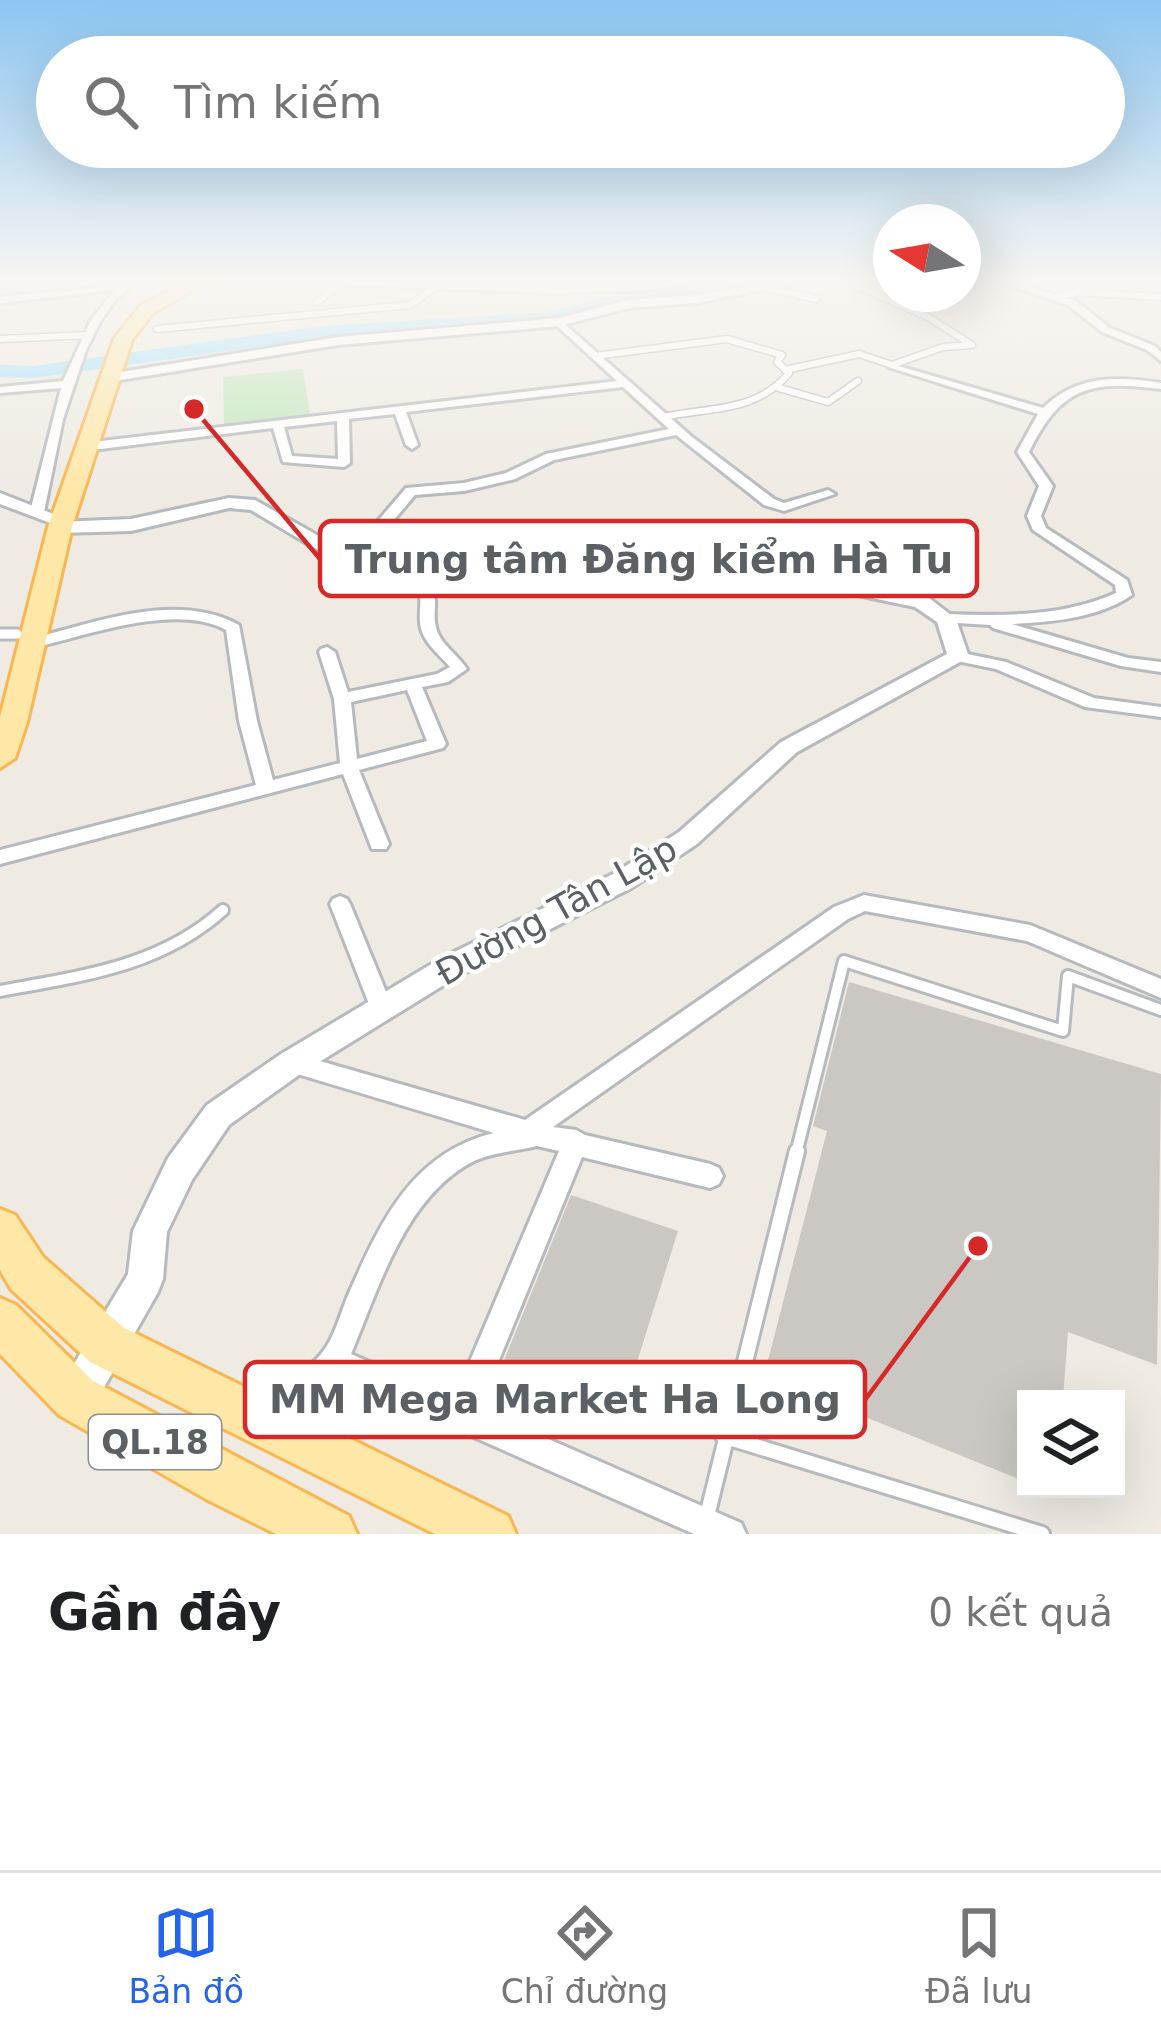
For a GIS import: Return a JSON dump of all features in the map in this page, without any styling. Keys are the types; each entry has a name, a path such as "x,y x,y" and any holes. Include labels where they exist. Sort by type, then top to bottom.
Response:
{"main road":[{"path":"0,693 90,372 100,353"},
{"path":"49,519 84,447 90,372"},
{"path":"0,758 16,637"},
{"name":"QL.18","path":"0,1230 27,1273 107,1345 490,1534"},
{"name":"QL.18","path":"0,1321 76,1398 331,1534"}],"street":[{"path":"0,390 90,372 245,353"},
{"path":"591,353 678,431 775,506 828,494"},
{"path":"892,365 1043,412"},
{"path":"0,498 49,519 161,521 255,505 377,577 426,589 713,573 796,577 922,602 946,619 1078,613 1124,595 1121,583 1040,530 1034,516 1046,486 1023,452 1043,412 1095,380 1161,386"},
{"path":"84,447 279,428 626,383"},
{"path":"400,412 412,445"},
{"path":"279,428 287,459 344,463 343,419"},
{"path":"323,544 382,525 411,490 464,487 510,476 550,458 678,431"},
{"path":"342,699 413,685 459,669 428,628 431,597 426,589"},
{"path":"16,637 190,613 222,618 233,628 248,721 266,788"},
{"path":"946,619 958,657 1000,665 1091,703 1161,712"},
{"path":"982,620 1127,663 1161,667"},
{"path":"327,652 342,699 349,766 379,844"},
{"name":"Đường Tân Lập","path":"76,1398 145,1279 150,1231 180,1169 218,1115 292,1063 450,967 622,881 688,838 789,747 958,657"},
{"path":"0,857 436,744 413,685"},
{"path":"265,1423 334,1361 413,1196 435,1171 468,1151 535,1132 841,913 864,903 1030,933 1161,989"},
{"path":"340,904 382,1009"},
{"path":"292,1063 710,1176"},
{"path":"461,1417 576,1141"},
{"path":"334,1361 717,1529"}],"lane":[{"path":"595,356 622,353"},
{"path":"663,417 692,408 743,407 779,388 789,373 777,362 782,355 777,353"},
{"path":"785,370 859,354 892,365 927,353"},
{"path":"779,388 828,402 858,381"},
{"path":"0,991 130,965 181,946 203,932 223,910"},
{"path":"717,1529 723,1436 844,961 1063,1031 1068,976 1161,1010"},
{"path":"723,1436 1042,1534"}],"green space":[{"path":"303,369 310,416 224,425 223,377"}],"building":[{"path":"849,982 1161,1074 1157,1365 1068,1332 1064,1390 1017,1390 1017,1478 764,1376 827,1131 813,1126"},
{"path":"571,1195 678,1231 622,1410 612,1418 499,1373"}],"waterway":[{"path":"0,371 34,372 173,353"}],"place":[{"name":"Trung tâm Đăng kiểm Hà Tu","path":"194,409"},
{"name":"MM Mega Market Ha Long","path":"978,1246"}]}
